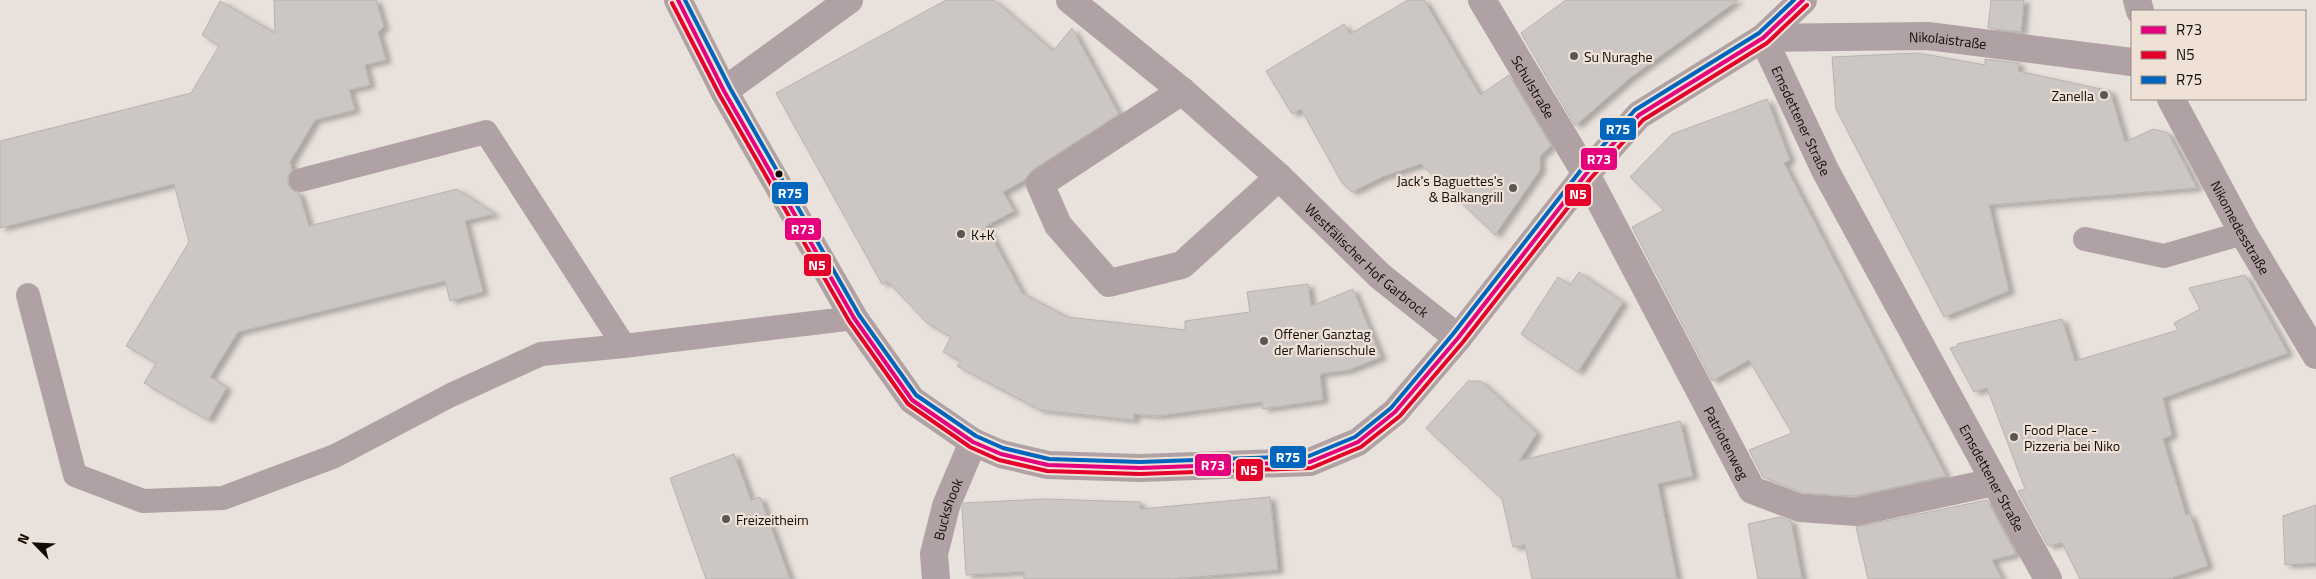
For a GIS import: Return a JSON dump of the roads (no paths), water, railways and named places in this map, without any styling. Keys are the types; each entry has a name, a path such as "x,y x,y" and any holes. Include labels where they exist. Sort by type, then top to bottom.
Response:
{"street":[{"path":"678,0 724,91 854,318 912,400 973,442 1001,454 1048,465 1140,468 1310,462 1358,442 1394,412 1458,338 1586,174 1639,115 1763,38 1803,0"},
{"path":"724,91 849,0"},
{"name":"Westfälischer Hof Garbrock","path":"1070,0 1182,91 1279,177 1380,276 1458,338"},
{"name":"Schulstraße","path":"1482,0 1586,174"},
{"name":"Nikolaistraße","path":"1763,38 1928,36 2131,62"},
{"name":"Emsdettener Straße","path":"1763,38 1825,170 2048,579"},
{"path":"1182,91 1040,184 1058,225 1109,284 1182,266 1279,177"},
{"name":"Nikomedesstraße","path":"2172,100 2243,233 2316,355"},
{"name":"Patriotenweg","path":"1586,174 1752,490 1800,508 1856,512 1994,482"},
{"name":"Buckshook","path":"936,579 934,554 946,506 973,442"}],"lane":[{"path":"301,180 486,132 624,346"},
{"path":"2085,239 2164,256 2243,233"},
{"path":"28,295 75,474 143,501 223,498 335,456 451,395 540,354 624,346 854,318"}],"place":[{"name":"Su Nuraghe","path":"1574,56"},
{"name":"Zanella","path":"2104,95"},
{"name":"Jack's Baguettes's & Balkangrill","path":"1513,188"},
{"name":"K+K","path":"961,234"},
{"name":"Offener Ganztag der Marienschule","path":"1264,341"},
{"name":"Food Place - Pizzeria bei Niko","path":"2014,437"},
{"name":"Freizeitheim","path":"726,519"}]}
